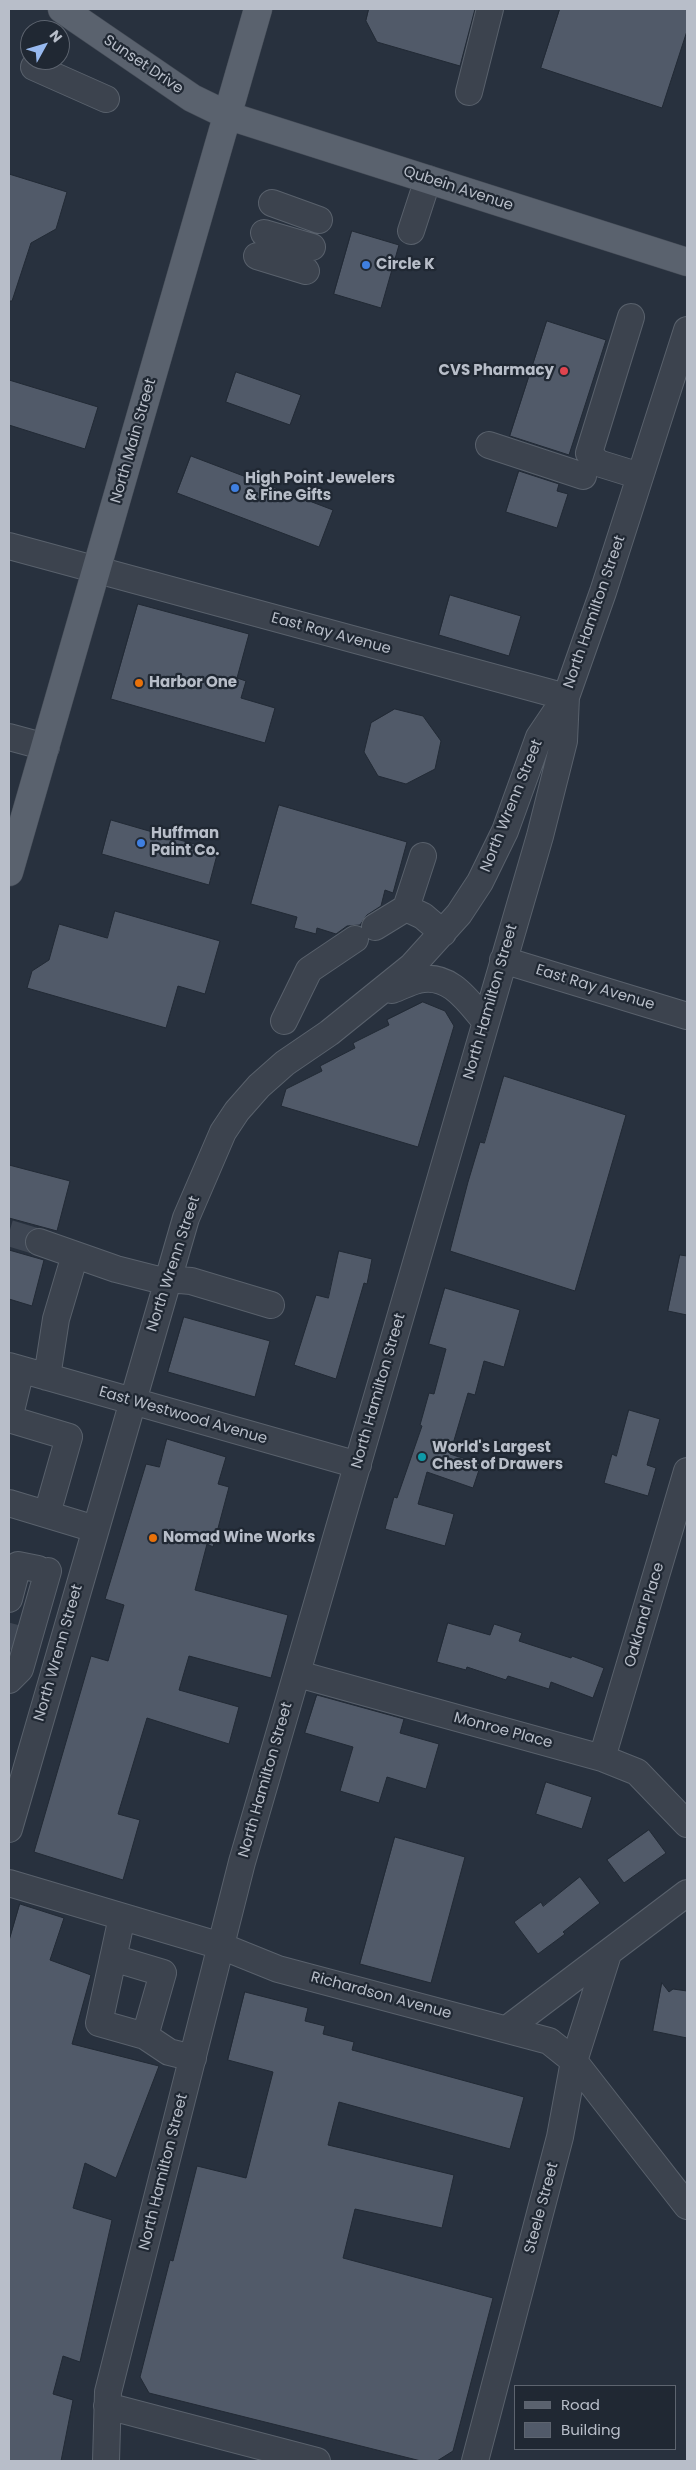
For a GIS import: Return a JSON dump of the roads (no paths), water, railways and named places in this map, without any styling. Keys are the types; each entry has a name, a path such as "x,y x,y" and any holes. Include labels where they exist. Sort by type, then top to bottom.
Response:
{"main road":[{"name":"Sunset Drive","path":"62,9 192,98 229,116"},
{"name":"North Main Street","path":"9,872 16,822 46,747 229,116 258,9"},
{"name":"Qubein Avenue","path":"229,116 687,262"}],"street":[{"path":"469,92 490,9"},
{"path":"39,70 106,99"},
{"path":"411,231 428,179"},
{"path":"272,203 319,220"},
{"path":"261,244 309,259"},
{"path":"631,317 589,453 598,463 640,476"},
{"name":"North Hamilton Street","path":"106,2461 108,2392 242,1862 540,836 564,741 566,697 603,592 687,330"},
{"path":"489,445 583,476"},
{"name":"East Ray Avenue","path":"9,546 566,697"},
{"name":"North Wrenn Street","path":"9,1829 186,1218 223,1132 237,1111 259,1086 285,1063 329,1034 412,966 459,914 480,882 505,831 539,737 566,697"},
{"path":"9,737 46,747"},
{"path":"284,1021 309,970 406,908 422,856"},
{"path":"406,908 423,916 443,933"},
{"name":"East Ray Avenue","path":"503,960 687,1016"},
{"path":"371,999 418,980 430,978 458,989 485,1021"},
{"path":"39,1242 116,1269 167,1281 191,1281 271,1305"},
{"path":"47,1377 56,1319 75,1254"},
{"path":"15,1368 9,1419 69,1437 47,1514"},
{"name":"East Westwood Avenue","path":"15,1368 358,1465"},
{"name":"Oakland Place","path":"602,1758 687,1472"},
{"path":"9,1502 95,1529"},
{"path":"9,1599 18,1565 43,1570 20,1669 9,1680"},
{"name":"Monroe Place","path":"298,1674 602,1758 637,1772 687,1824"},
{"name":"Richardson Avenue","path":"9,1883 221,1946 278,1969 549,2041 574,2061 687,2206"},
{"path":"507,2029 687,1892"},
{"path":"122,1917 99,2023 145,2036 169,2052 193,2058"},
{"name":"Steele Street","path":"475,2461 560,2137 574,2061 608,1954"},
{"path":"113,1958 163,1973 145,2036"},
{"path":"107,2406 316,2461"}],"tunnel":[{"path":"9,1233 39,1242"},
{"path":"11,1650 19,1620"}],"place":[{"name":"Circle K","path":"366,265"},
{"name":"CVS Pharmacy","path":"564,371"},
{"name":"High Point Jewelers & Fine Gifts","path":"235,488"},
{"name":"Harbor One","path":"139,683"},
{"name":"Huffman Paint Co.","path":"141,843"},
{"name":"World's Largest Chest of Drawers","path":"422,1457"},
{"name":"Nomad Wine Works","path":"153,1538"}]}
